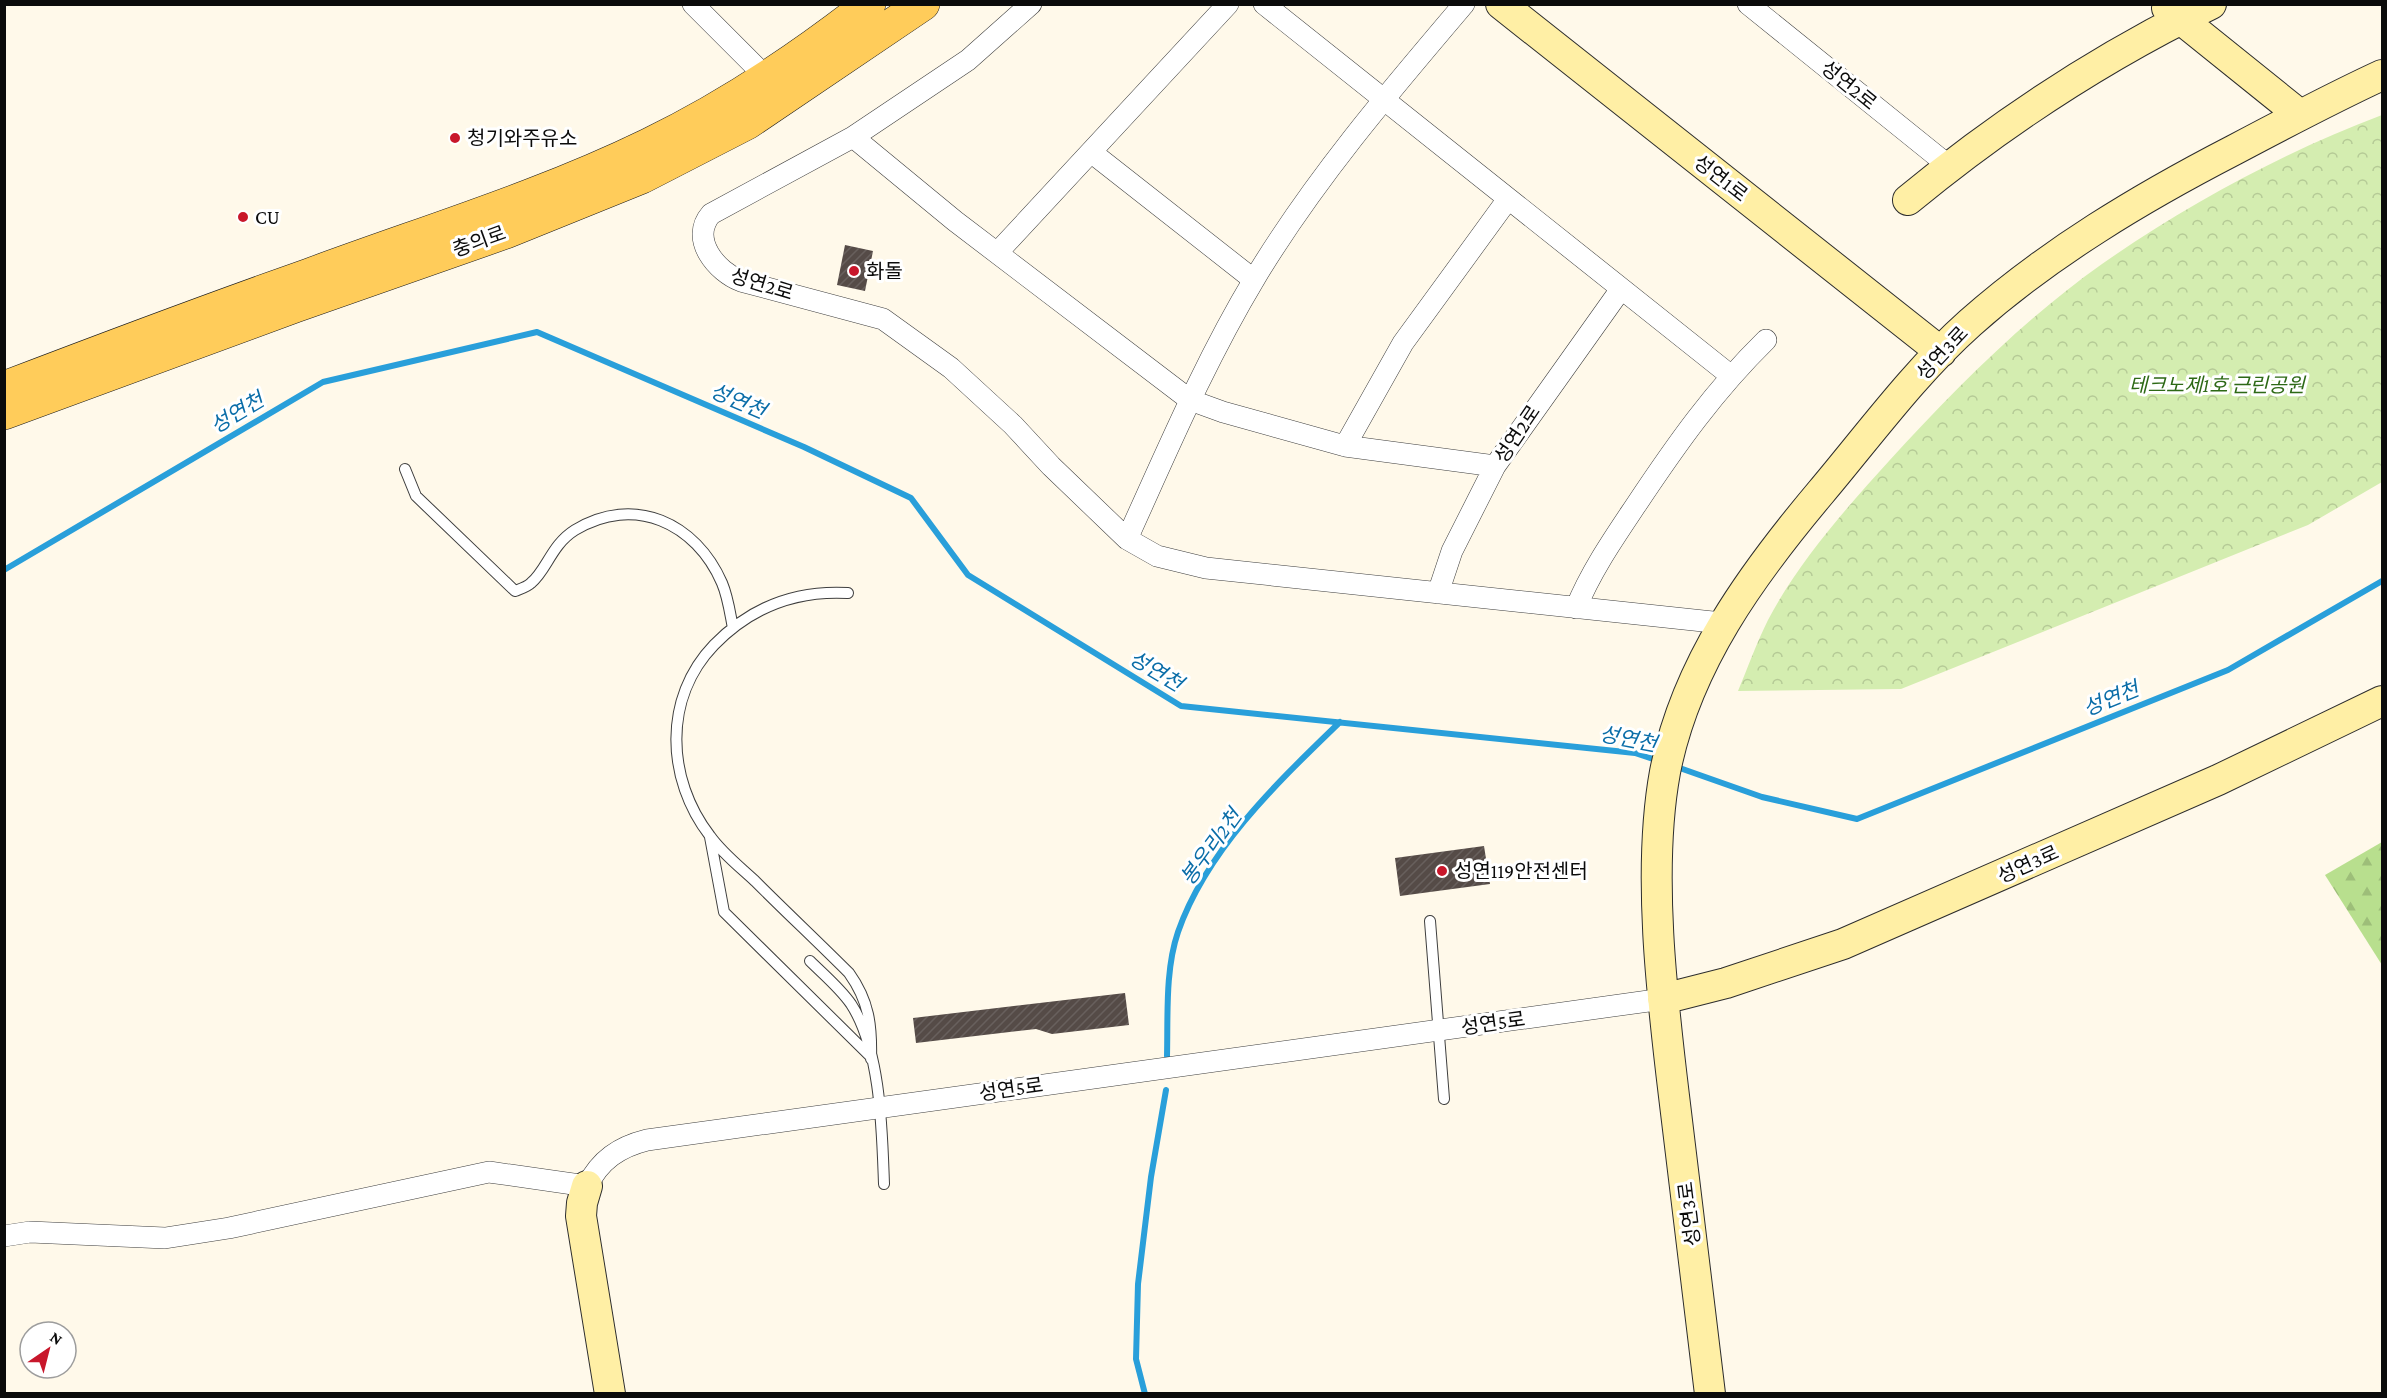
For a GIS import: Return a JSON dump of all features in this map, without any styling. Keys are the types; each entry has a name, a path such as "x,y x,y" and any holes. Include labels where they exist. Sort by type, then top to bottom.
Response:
{"main road":[{"name":"충의로","path":"4,388 308,275 514,202 647,146 717,108 766,77 814,46 869,4"},
{"name":"충의로","path":"4,413 262,318 506,232 642,177 747,123 923,4"}],"street":[{"path":"693,4 766,77"},
{"name":"성연2로","path":"1031,4 968,60 853,137 711,214 706,220 703,234 712,260 722,272 741,281 883,319 951,368 1013,425 1051,466 1127,539 1157,556 1180,564 1722,623"},
{"path":"997,253 1228,4"},
{"path":"1264,4 1730,375"},
{"path":"1127,539 1190,400 1254,279 1281,237 1383,99 1464,4"},
{"name":"성연1로","path":"1501,4 1941,352"},
{"name":"성연2로","path":"1748,4 1949,166"},
{"path":"1908,200 1949,166 2172,12 2211,4"},
{"path":"2172,12 2300,115"},
{"name":"성연3로","path":"1710,1394 1663,999 1659,846 1665,772 1687,700 1722,623 1791,528 1941,352 2004,296 2088,234 2156,190 2382,75"},
{"path":"853,137 997,253 1190,400 1223,412 1345,446 1495,466"},
{"path":"1091,152 1254,279"},
{"path":"1345,446 1403,342 1508,199"},
{"name":"성연2로","path":"1438,593 1452,551 1495,466 1621,289"},
{"path":"1576,608 1590,576 1678,443 1730,375 1766,340"},
{"name":"성연3로","path":"1663,999 1726,983 1843,944 2218,780 2382,701"},
{"name":"성연5로","path":"610,1394 581,1216 582,1203 587,1186 599,1167 608,1157 633,1143 1663,999"},
{"path":"4,1236 30,1232 165,1238 229,1228 489,1172 587,1186"}],"lane":[{"path":"405,469 416,496 515,591 532,583 552,552 576,530 593,522 630,514 646,514 664,520 692,541 713,568 726,594 733,628"},
{"path":"848,593 823,592 770,604 733,628 707,652 682,691 678,711 677,757 690,802 710,837 849,973 869,1009 871,1058"},
{"path":"710,837 723,912 871,1058"},
{"path":"1430,921 1444,1099"},
{"path":"810,961 850,1002 867,1038 881,1108 884,1184"}],"green space":[{"name":"테크노제1호 근린공원","path":"2382,115 2382,482 2308,525 1901,689 1738,691 1768,620 1808,557 1856,497 1914,434 2017,332 2102,264 2203,200 2309,145"},
{"path":"2382,842 2382,965 2325,875"}],"building":[{"path":"845,245 873,251 865,291 837,285"},
{"name":"성연119안전센터","path":"1484,846 1490,884 1400,896 1395,858"},
{"path":"1125,993 1129,1025 1052,1034 1036,1029 916,1043 913,1018"}],"waterway":[{"name":"성연천","path":"4,570 323,382 537,332 804,447 911,498 968,575 1181,706 1635,753 1659,761"},
{"name":"성연천","path":"1674,766 1762,797 1857,819 2228,670 2382,581"},
{"name":"봉우리2천","path":"1167,1056 1171,962 1178,932 1191,902 1207,873 1247,818 1340,722"},
{"name":"봉우리2천","path":"1145,1394 1136,1359 1138,1284 1151,1177 1166,1090"}],"place":[{"name":"청기와주유소","path":"455,138"},
{"name":"CU","path":"243,217"},
{"name":"화돌","path":"854,271"},
{"name":"성연119안전센터","path":"1442,871"}]}
